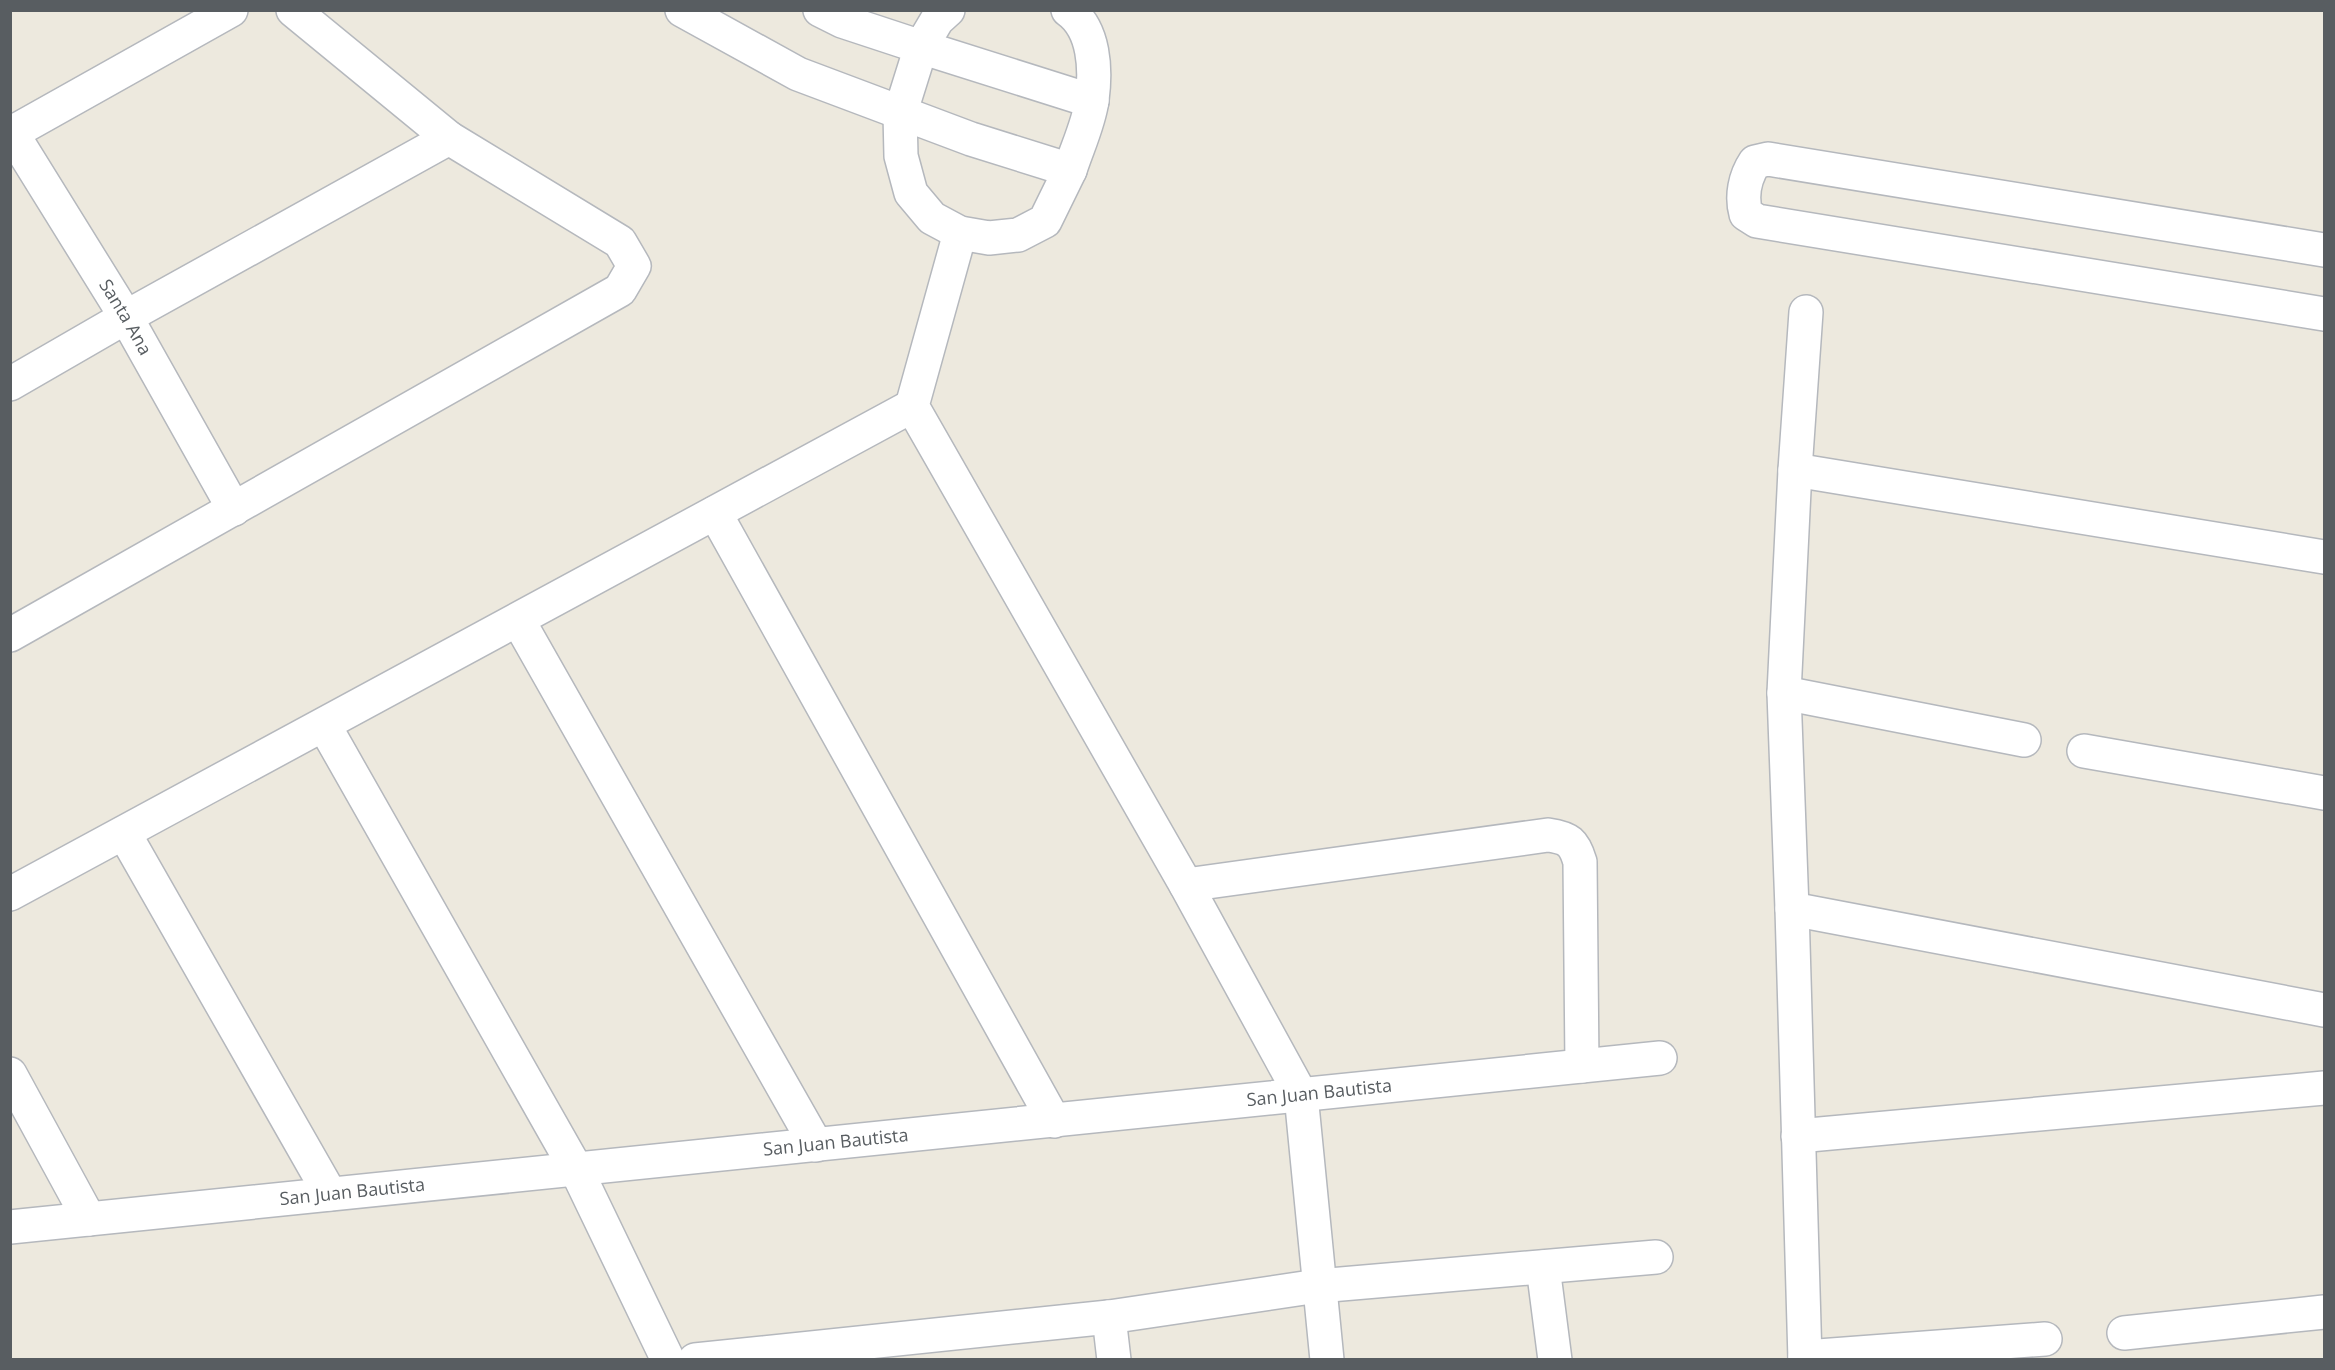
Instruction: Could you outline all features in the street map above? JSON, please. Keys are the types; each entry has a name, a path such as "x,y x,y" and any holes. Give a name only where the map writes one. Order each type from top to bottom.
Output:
{"street":[{"path":"11,133 231,10"},
{"path":"10,635 620,290 634,266 620,242 449,138 293,10"},
{"path":"682,10 798,74 971,140 1070,170"},
{"path":"820,10 842,21 1092,101"},
{"path":"948,10 937,20 921,47 900,114 901,156 911,193 932,218 960,233 989,238 1018,235 1045,221 1070,170 1092,101 1093,58 1086,31 1068,10"},
{"name":"Santa Ana","path":"11,133 126,316 234,509"},
{"path":"10,384 126,316 449,138"},
{"path":"2325,250 1768,159 1755,162 1748,173 1743,202 1746,214 1756,221 2325,314"},
{"path":"960,233 912,406 1186,885 1301,1095 1318,1286 1327,1359"},
{"path":"1806,312 1795,470 1784,693 1805,1358 2045,1339"},
{"path":"10,894 912,406"},
{"path":"1795,470 2325,557"},
{"path":"715,513 1053,1120"},
{"path":"518,620 816,1144"},
{"path":"1784,693 2024,740"},
{"path":"324,725 576,1169 668,1359"},
{"path":"2084,750 2325,793"},
{"path":"124,833 330,1194"},
{"path":"1186,885 1548,835 1564,837 1575,847 1580,862 1582,1066"},
{"path":"1792,909 2325,1010"},
{"name":"San Juan Bautista","path":"10,1227 1660,1059"},
{"path":"10,1074 89,1219"},
{"path":"1798,1136 2325,1088"},
{"path":"695,1359 890,1349 1318,1286 1656,1257"},
{"path":"1543,1267 1555,1359"},
{"path":"2124,1333 2325,1312"},
{"path":"1108,1317 1114,1359"}]}
